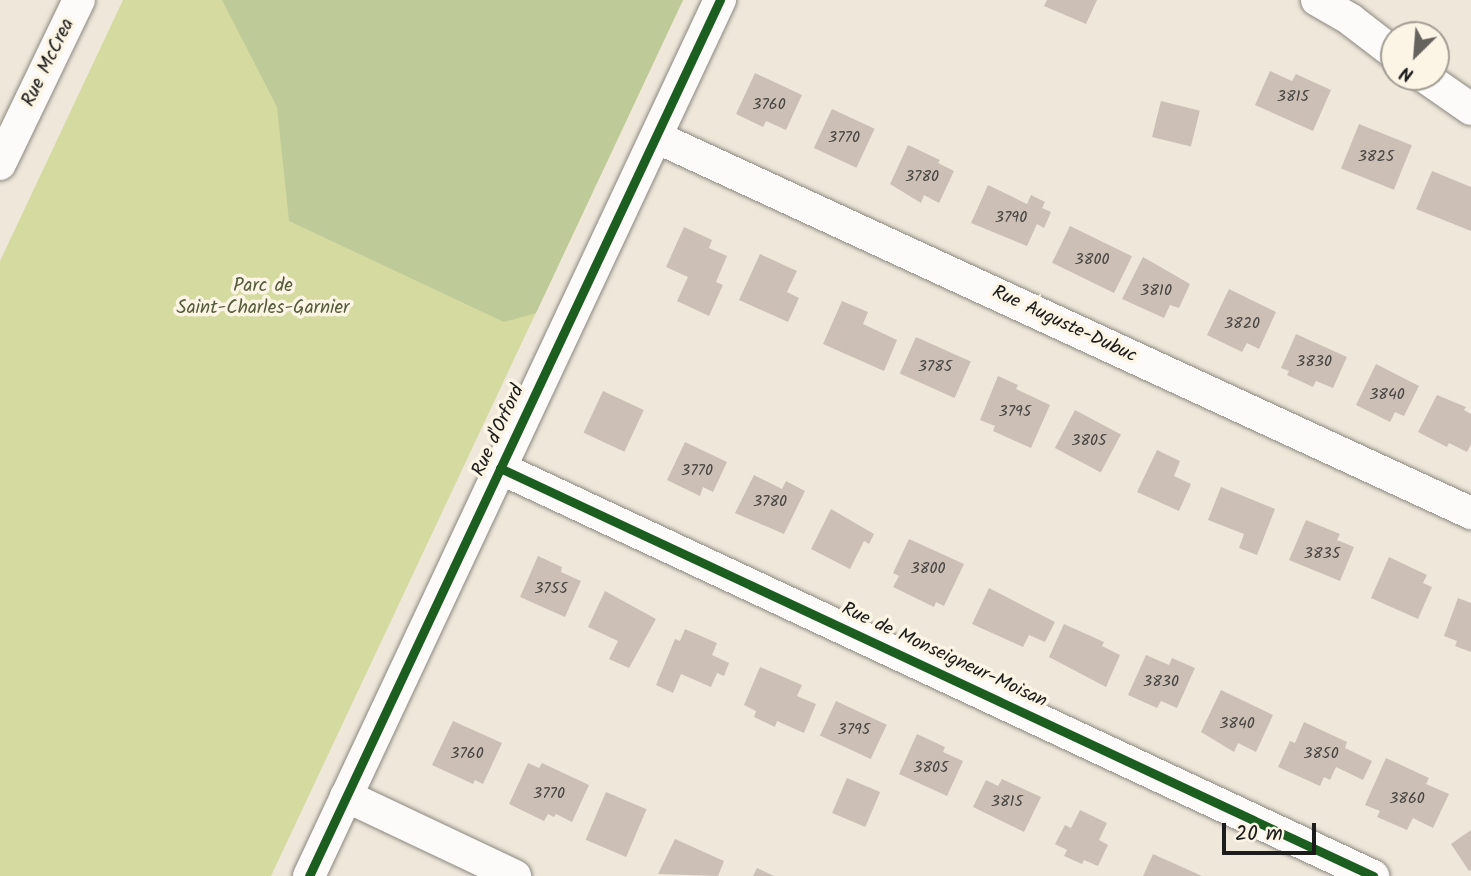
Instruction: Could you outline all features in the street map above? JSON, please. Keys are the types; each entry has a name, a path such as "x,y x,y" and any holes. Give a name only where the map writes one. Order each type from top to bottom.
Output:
{"street":[{"name":"Rue McCrea","path":"0,163 79,0"},
{"name":"Rue d'Orford","path":"309,876 720,0"},
{"path":"1317,0 1351,20 1380,42"},
{"path":"1445,91 1471,109"},
{"name":"Rue Auguste-Dubuc","path":"656,137 1471,513"},
{"name":"Rue de Monseigneur-Moisan","path":"500,468 1373,876"},
{"path":"346,796 515,876"}],"green space":[{"name":"Parc de Saint-Charles-Garnier","path":"123,0 683,0 271,876 0,876 0,261"},
{"path":"222,0 683,0 536,313 504,322 289,221 277,107"}],"building":[{"path":"1047,0 1097,0 1086,24 1044,6"},
{"path":"1270,71 1292,81 1296,74 1331,90 1313,131 1255,105"},
{"path":"755,73 802,95 786,130 766,121 763,127 736,114"},
{"path":"1161,101 1200,111 1191,147 1152,137"},
{"path":"832,109 875,129 856,168 814,148"},
{"path":"1359,124 1412,145 1394,190 1341,169"},
{"path":"908,145 940,160 938,163 954,171 939,203 924,195 921,203 890,184"},
{"path":"1432,171 1471,187 1471,231 1416,209"},
{"path":"988,185 1027,204 1031,195 1045,202 1042,208 1051,212 1044,228 1037,224 1027,246 971,223"},
{"path":"1070,226 1132,256 1114,293 1052,263"},
{"path":"684,227 712,240 709,248 727,256 716,282 723,285 709,316 677,301 688,277 666,267"},
{"path":"760,254 797,271 787,292 799,298 788,322 739,300"},
{"path":"1143,257 1190,284 1179,308 1170,305 1164,318 1122,299"},
{"path":"1229,289 1276,312 1259,349 1247,343 1242,352 1207,335"},
{"path":"842,301 868,312 863,324 897,340 884,371 823,344"},
{"path":"1296,334 1347,357 1333,388 1316,381 1313,387 1287,375 1289,371 1281,368"},
{"path":"916,337 971,361 955,398 900,374"},
{"path":"1376,364 1419,386 1404,416 1395,412 1390,422 1356,405"},
{"path":"998,376 1018,385 1016,389 1050,405 1031,448 993,431 995,426 980,420"},
{"path":"603,391 644,410 624,452 584,433"},
{"path":"1437,395 1466,407 1464,410 1471,414 1471,444 1467,452 1449,443 1447,447 1418,432"},
{"path":"1075,410 1121,434 1101,472 1055,448"},
{"path":"685,442 727,462 713,492 703,487 700,496 667,480"},
{"path":"1157,450 1180,461 1174,476 1191,484 1179,511 1137,492"},
{"path":"754,475 782,489 786,481 805,491 784,534 735,513"},
{"path":"1221,487 1275,509 1257,555 1239,548 1244,534 1208,520"},
{"path":"831,509 874,534 869,544 864,541 850,569 811,549"},
{"path":"1306,520 1340,534 1337,540 1354,547 1340,581 1289,560"},
{"path":"909,539 964,564 944,606 936,602 934,607 893,587 899,576 893,573"},
{"path":"538,556 562,567 561,572 581,581 565,617 520,597"},
{"path":"1389,557 1427,575 1423,583 1432,587 1418,619 1371,598"},
{"path":"989,588 1055,622 1045,642 1029,635 1023,647 972,624"},
{"path":"605,591 656,619 629,668 609,659 618,641 588,627"},
{"path":"1458,598 1471,603 1471,652 1455,646 1457,641 1444,636"},
{"path":"1064,624 1104,642 1102,646 1120,655 1106,687 1049,657"},
{"path":"685,629 717,643 712,655 729,663 724,676 717,673 711,687 681,674 673,693 656,685 675,639 680,641"},
{"path":"1146,655 1169,665 1172,658 1195,668 1177,708 1161,701 1157,708 1128,695"},
{"path":"760,667 802,685 797,696 816,704 804,733 777,721 775,727 754,717 756,711 744,705"},
{"path":"1221,690 1273,715 1256,752 1238,743 1234,752 1201,732"},
{"path":"836,701 887,725 871,759 820,735"},
{"path":"453,721 502,743 483,784 475,780 473,784 432,765"},
{"path":"1304,722 1347,742 1345,748 1372,761 1363,780 1336,767 1330,780 1324,777 1320,786 1278,767 1290,741 1295,743"},
{"path":"917,734 945,747 943,752 963,761 947,796 899,774"},
{"path":"1386,758 1429,778 1426,784 1449,794 1433,828 1413,818 1407,830 1377,817 1380,811 1365,805"},
{"path":"528,763 539,768 542,763 589,785 572,822 556,814 554,817 548,814 544,821 509,804"},
{"path":"847,778 880,792 865,827 832,813"},
{"path":"1002,779 1041,797 1024,832 973,807 986,780 998,786"},
{"path":"606,792 647,809 626,857 586,840"},
{"path":"1080,810 1107,823 1099,840 1108,845 1098,866 1084,860 1082,864 1064,856 1067,850 1055,844 1065,825 1071,828"},
{"path":"1471,830 1471,870 1469,871 1451,844"},
{"path":"675,839 724,861 718,876 658,874"},
{"path":"1153,854 1202,876 1143,876"},
{"path":"757,868 774,876 753,876"}],"cycle path":[{"path":"309,876 720,0"},
{"path":"500,468 1373,876"}]}
